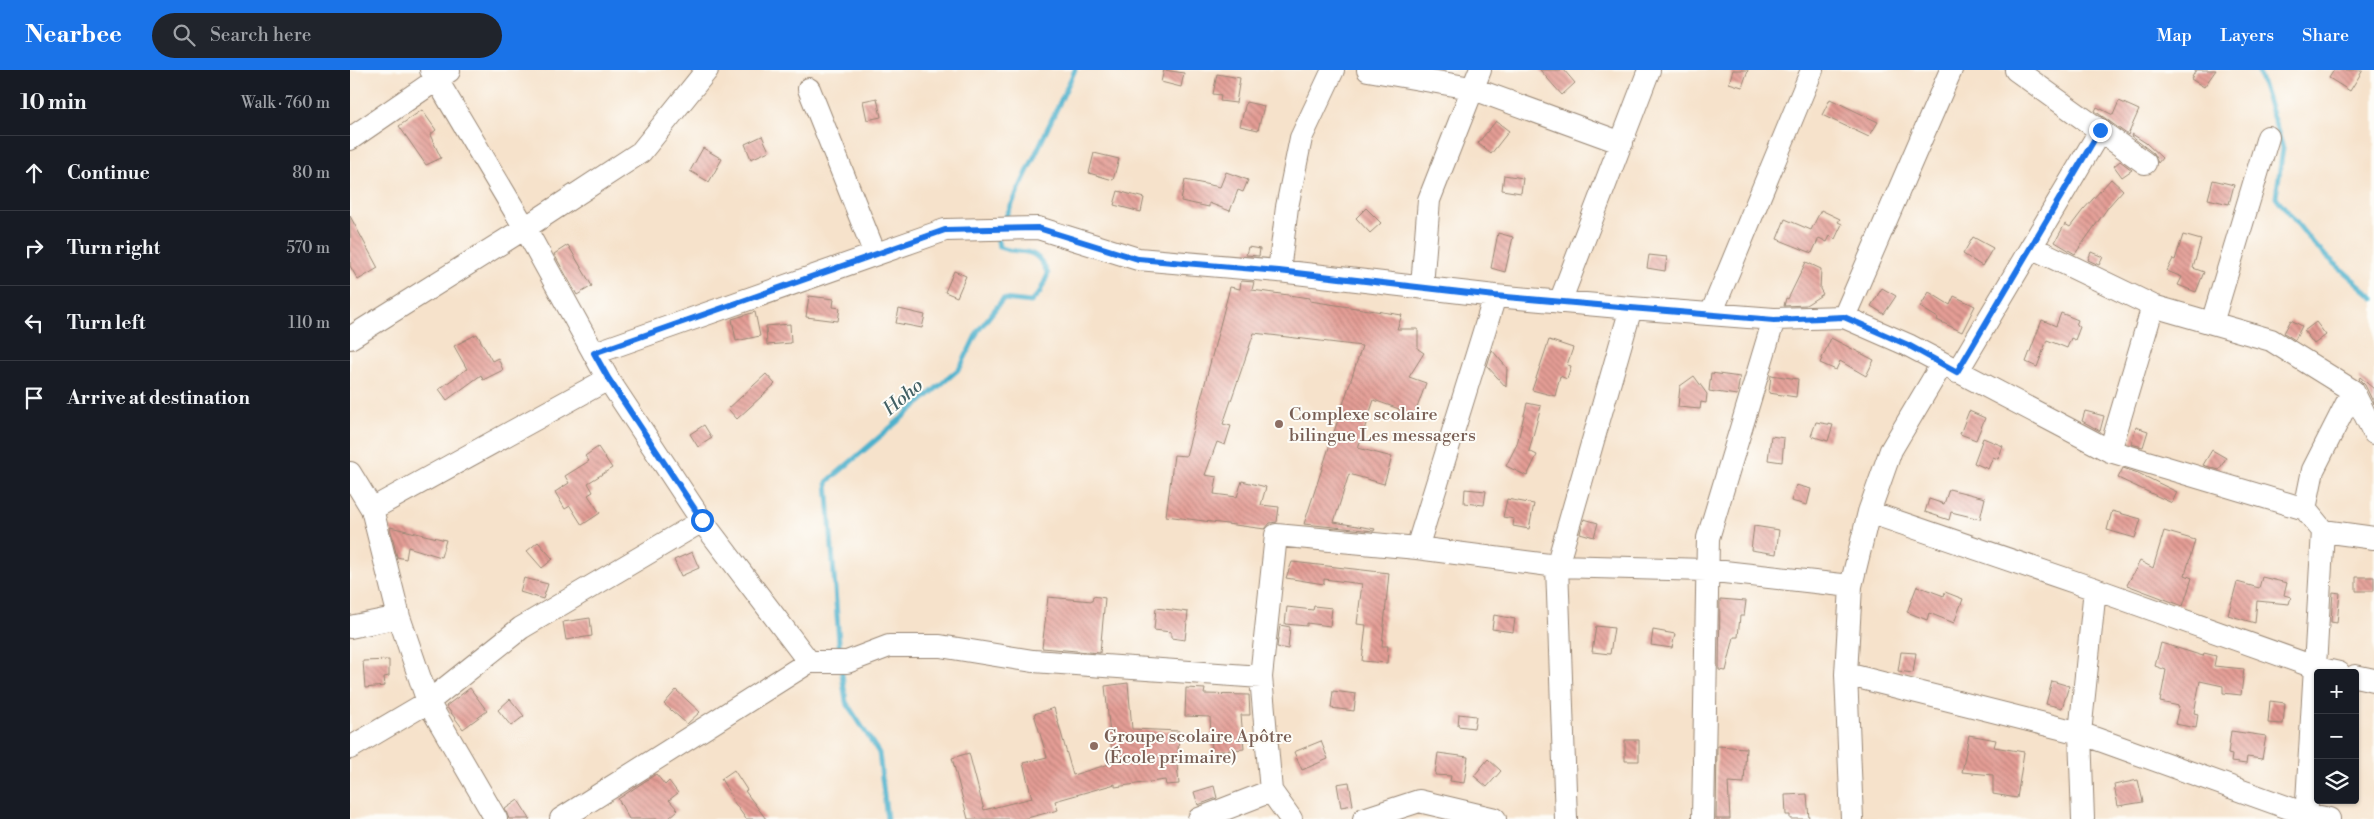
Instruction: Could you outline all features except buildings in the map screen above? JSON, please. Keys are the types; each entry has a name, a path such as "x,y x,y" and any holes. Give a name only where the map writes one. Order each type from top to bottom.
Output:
{"street":[{"path":"350,338 525,228 641,152 707,70"},
{"path":"1279,271 1287,208 1301,138 1333,70"},
{"path":"1368,70 1476,79 1622,143"},
{"path":"1560,302 1649,70"},
{"path":"1711,314 1812,70"},
{"path":"1844,317 1951,70"},
{"path":"2016,70 2145,163"},
{"path":"350,139 440,73 608,378 702,520 809,662"},
{"path":"1422,286 1430,200 1476,79"},
{"path":"809,89 875,254"},
{"path":"1852,819 1846,674 1851,586 1869,512 1891,450 1950,368 2030,248 2100,130"},
{"path":"2212,323 2268,137"},
{"path":"594,353 945,230 1038,228 1138,259 1279,271 1422,286 1495,296 1774,320 1844,317 1908,345 2110,451 2305,509 2323,532 2317,668 2306,816"},
{"path":"2030,248 2153,306 2271,340 2354,391 2374,432"},
{"path":"1417,548 1495,296"},
{"path":"2110,451 2153,306"},
{"path":"1566,819 1557,566 1631,308"},
{"path":"1703,819 1708,538 1774,320"},
{"path":"372,509 608,378"},
{"path":"2305,509 2313,470 2354,391"},
{"path":"350,473 372,509 399,616 428,702 496,819"},
{"path":"1869,512 2321,669"},
{"path":"350,748 428,702 521,628 702,520"},
{"path":"2323,532 2374,538"},
{"path":"1291,819 1271,791 1261,677 1276,535 1417,548 1557,566 1706,570 1851,586"},
{"path":"2083,819 2080,733 2095,589"},
{"path":"350,627 399,616"},
{"path":"561,819 809,662 841,662 889,646 940,646 1034,661 1261,677"},
{"path":"1846,674 2080,733 2306,816 2329,819"},
{"path":"2359,677 2374,680"},
{"path":"1199,819 1271,791"},
{"path":"1364,819 1419,801 1494,819"}],"waterway":[{"name":"Hoho","path":"1003,223 1075,70"},
{"path":"2258,70 2283,148 2276,197 2315,246 2374,298"},
{"name":"Hoho","path":"840,656 827,482 960,368 978,331 1003,299 1031,302 1040,292 1048,274 1043,264 1038,258 1028,252 999,247 997,235"},
{"name":"Hoho","path":"841,667 846,702 879,753 887,819"}],"place":[{"name":"Complexe scolaire bilingue Les messagers","path":"1279,424"},
{"name":"Groupe scolaire Apôtre (École primaire)","path":"1094,746"}],"route":[{"path":"702,520 608,378 594,353 945,230 1038,228 1138,259 1279,271 1422,286 1495,296 1774,320 1844,317 1908,345 1957,372 2100,130"}]}
